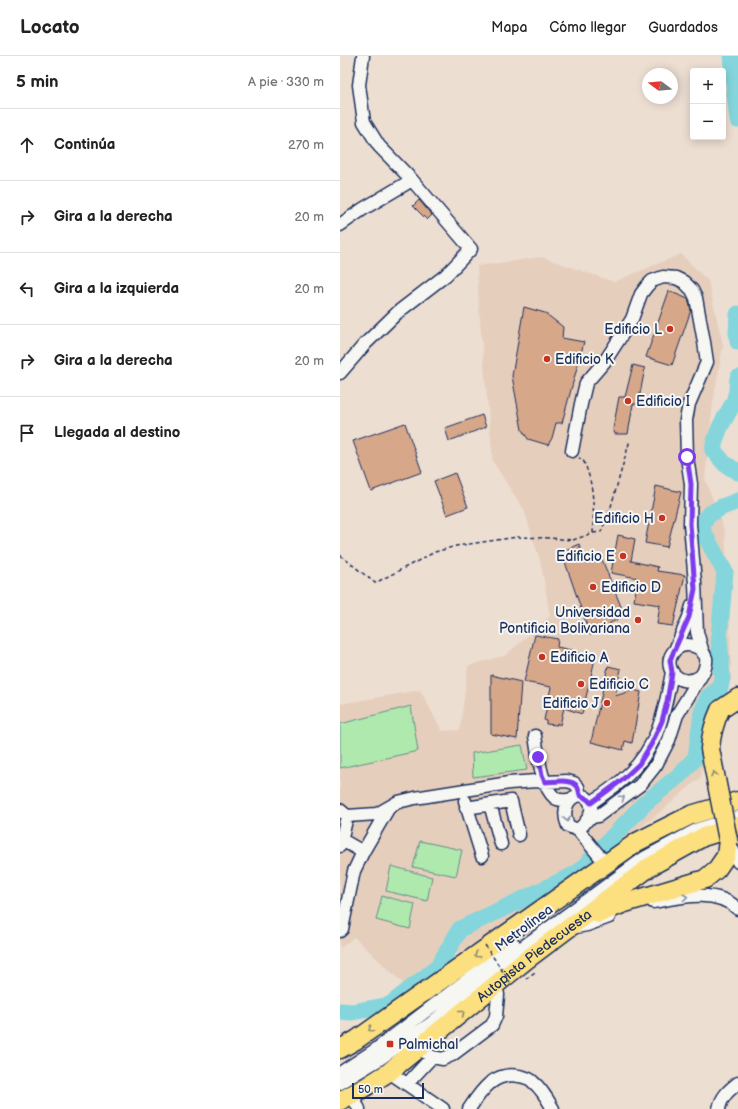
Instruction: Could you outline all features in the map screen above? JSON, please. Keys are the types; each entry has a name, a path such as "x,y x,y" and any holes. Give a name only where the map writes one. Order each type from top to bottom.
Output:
{"highway":[{"path":"567,929 622,904 705,879 717,869 726,856 733,833 710,749 711,737 714,723 720,710 738,698"},
{"path":"340,1049 356,1040 602,860 691,815 714,799 729,791 738,789"},
{"path":"691,815 738,801"},
{"name":"Autopista Piedecuesta","path":"348,1097 425,1052 567,929 651,866 703,837 733,833"}],"street":[{"path":"340,373 365,344 398,312 446,275 472,249 412,180 379,146 364,122 359,85 363,56"},
{"path":"340,226 412,180"},
{"path":"572,448 580,404 586,383 605,361 632,319 641,294 652,281 662,277 676,278 684,282 692,290 696,298 706,362 689,404 686,420 687,457 692,493 690,524 695,589 696,632 706,658 706,665 704,671 677,715 669,740 656,765 640,785 598,816 589,818"},
{"path":"591,803 622,780 639,764 657,734 667,702 672,672 670,660 689,617 695,589"},
{"path":"675,650 685,645 690,645 695,646 703,653"},
{"path":"672,672 676,677 689,681 695,680 701,676"},
{"path":"720,710 728,697 738,690"},
{"path":"535,736 542,775 554,798 559,800 575,798 587,799 591,803 592,811 589,818 578,830"},
{"path":"363,852 341,843 344,813 377,814 398,802 415,798 509,783 567,781 574,783 578,787 575,798 566,808 566,822 568,826 578,830 602,860"},
{"path":"464,790 466,808 482,856"},
{"path":"466,808 511,801 519,835"},
{"path":"490,804 501,844"},
{"path":"340,931 342,929 354,871 388,808"},
{"name":"Metrolínea","path":"340,1073 375,1050 477,971 641,852 696,823 738,810"},
{"name":"Metrolínea","path":"348,1097 378,1060 430,1024 520,949 644,858 698,829 738,817"},
{"path":"733,833 738,862"},
{"path":"567,929 587,925 648,903 686,897 703,896 719,898 732,904 738,909"},
{"path":"407,1084 425,1052 443,1059 452,1055 492,1025 496,1016 498,995 503,983"},
{"path":"389,1072 443,1109"},
{"path":"469,1109 487,1085 496,1078 508,1075 526,1078 533,1081 553,1109"},
{"path":"719,1109 727,1091 738,1083"}],"path":[{"path":"340,555 375,583 435,552 456,546 517,538 573,540 593,532 601,532 610,510 630,440"},
{"path":"572,448 577,458 583,460 587,468 594,508 593,532"},
{"path":"485,945 503,983"}],"shaded area":[{"name":"Universidad Pontificia Bolivariana","path":"681,254 708,281 723,345 713,403 705,479 725,532 730,624 731,680 714,705 703,750 701,777 653,818 504,925 405,985 354,937 340,948 340,704 420,690 442,731 460,730 468,666 506,655 550,616 541,564 524,510 493,462 479,311 477,266 542,257 614,282"}],"green space":[{"path":"411,706 418,751 340,768 340,724"},
{"path":"522,745 527,770 473,777 472,753"},
{"path":"420,841 462,850 456,876 413,867"},
{"path":"391,866 432,877 427,901 386,891"},
{"path":"382,896 415,904 410,929 376,920"}],"building":[{"path":"419,200 432,215 427,220 413,206"},
{"name":"Edificio L","path":"669,291 688,299 691,310 672,365 646,357"},
{"name":"Edificio K","path":"524,307 545,313 563,327 562,338 584,342 562,423 556,423 552,438 548,445 528,439 522,430 512,376"},
{"name":"Edificio I","path":"633,365 645,368 638,404 633,404 628,434 615,434 613,429 619,397 625,397"},
{"path":"482,415 486,427 449,441 445,428"},
{"path":"405,423 422,472 371,491 353,441"},
{"path":"455,473 468,507 447,515 434,481"},
{"name":"Edificio H","path":"656,486 681,492 667,547 645,543"},
{"path":"618,535 635,539 631,561 658,567 657,571 685,575 673,626 657,624 660,605 634,601 638,578 611,573"},
{"name":"Edificio D","path":"579,544 586,564 601,557 622,609 617,620 610,623 606,631 590,635 563,556 565,550"},
{"path":"535,635 558,639 557,647 576,651 595,659 582,714 564,708 560,725 557,723 557,725 546,724 546,721 544,720 551,687 524,682"},
{"name":"Edificio J","path":"608,666 621,669 615,696 634,690 641,692 632,743 625,741 623,750 591,742"},
{"path":"491,675 521,682 517,739 491,734"}],"waterway":[{"path":"731,56 738,120"},
{"path":"738,314 738,342"},
{"path":"738,378 734,402 720,427 713,450 725,464 738,472"},
{"path":"340,1011 352,1012 390,1005 438,967 460,929 578,873 644,804 682,773 696,757 702,712 709,696 720,688 722,678 719,637 725,572 701,528 708,515 722,507 738,501"}],"place":[{"name":"Edificio L","path":"670,329"},
{"name":"Edificio K","path":"547,359"},
{"name":"Edificio I","path":"628,401"},
{"name":"Edificio H","path":"662,518"},
{"name":"Edificio E","path":"623,556"},
{"name":"Edificio D","path":"593,587"},
{"name":"Universidad Pontificia Bolivariana","path":"638,620"},
{"name":"Edificio A","path":"542,657"},
{"name":"Edificio C","path":"581,684"},
{"name":"Edificio J","path":"607,703"},
{"name":"Palmichal","path":"390,1044"}],"route":[{"path":"538,757 545,782 567,781 574,783 578,787 580,795 591,803 610,790 639,764 657,734 667,702 672,672 670,660 689,617 695,589 690,524 692,493 687,457"}]}
